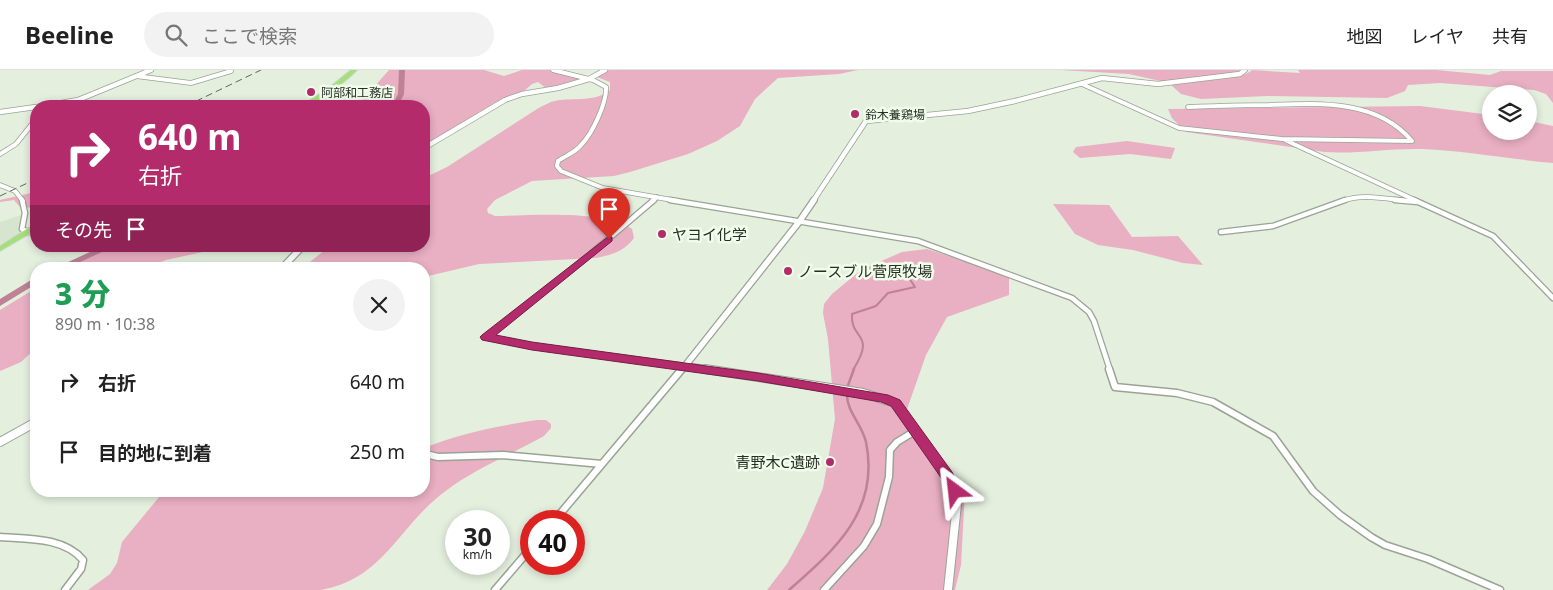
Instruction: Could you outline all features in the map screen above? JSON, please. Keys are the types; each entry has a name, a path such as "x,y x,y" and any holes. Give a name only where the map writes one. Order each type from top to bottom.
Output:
{"highway":[{"path":"313,100 354,70"},
{"path":"0,249 28,232"}],"street":[{"path":"76,100 151,70"},
{"path":"136,76 191,83 231,71 229,70"},
{"path":"553,70 589,79 606,86 606,99 583,143 561,157 557,164 558,169 599,187 881,236 918,240 1072,298 1089,312 1094,321 1115,387 1178,393 1213,402 1273,436 1313,491 1340,515 1370,537 1385,545 1428,559 1500,590"},
{"path":"430,145 513,97 558,88 589,79 605,70"},
{"path":"563,510 685,366 799,222 866,121 968,111 1108,78 1158,84 1240,74 1245,70"},
{"path":"1082,84 1175,127 1282,139 1412,141 1407,134 1380,117 1363,110 1327,103 1188,107"},
{"path":"0,112 30,108"},
{"path":"0,154 16,144 30,126"},
{"path":"1282,139 1493,236 1553,298"},
{"path":"0,186 14,190 23,198 25,213 22,229 28,232"},
{"path":"656,197 581,262 486,337 532,346 685,366 884,398 895,403 947,476 955,491 957,504 948,590"},
{"path":"1220,232 1273,226 1350,198 1369,197 1421,203"},
{"path":"288,262 297,252"},
{"path":"0,442 30,425"},
{"path":"824,590 864,546 876,524 889,477 890,450 902,439 915,432"},
{"path":"430,455 438,457 503,456 602,464"},
{"path":"0,537 69,547 79,553 83,560 81,569 65,590"},
{"path":"495,590 520,561"}],"shaded area":[{"path":"389,70 484,70 504,76 522,70 553,70 580,79 546,88 538,82 532,84 523,92 494,103 430,143 430,100 362,100"},
{"path":"609,70 858,70 839,74 778,78 755,99 740,126 717,141 688,154 614,176 532,181 495,200 487,209 488,213 495,216 585,216 619,223 632,229 634,238 630,243 612,254 595,258 479,264 430,276 430,262 310,262 322,252 430,252 430,175 447,167 551,102 596,97 610,90 610,82 597,77"},
{"path":"1061,70 1244,70 1204,78 1165,82 1129,74"},
{"path":"1252,70 1300,73 1298,70 1436,70 1490,75 1501,71 1553,71 1553,103 1546,94 1537,91 1537,85 1482,86 1440,83 1408,85 1405,91 1387,98 1267,96 1201,99 1181,94 1170,84 1227,78"},
{"path":"1420,106 1482,114 1482,140 1537,140 1537,123 1553,126 1553,163 1455,151 1422,149 1325,152 1186,132 1172,118 1168,109"},
{"path":"1127,141 1175,148 1171,159 1130,154 1080,158 1073,152 1076,147"},
{"path":"30,193 30,208 20,207 14,200 0,202 0,200"},
{"path":"1053,204 1109,205 1132,237 1178,236 1203,265 1183,263 1133,250 1098,245 1075,234"},
{"path":"21,215 19,234 0,244 0,222"},
{"path":"927,249 1009,276 1009,295 947,317 926,355 906,412 965,490 961,565 955,590 767,590 787,564 805,531 823,488 835,419 828,339 823,313 824,304 832,294 861,270 902,252"},
{"path":"94,252 203,252 160,262 78,262"},
{"path":"30,292 30,354 21,362 0,371 0,310"},
{"path":"546,420 551,424 551,428 544,436 482,468 447,490 430,504 377,562 343,584 321,590 88,590 110,574 117,563 122,542 159,497 430,497 430,446 452,438 508,425"}],"waterway":[{"path":"399,100 401,94 402,70"},
{"path":"73,262 97,252"},
{"path":"853,370 860,358 863,343 852,323 852,314 876,306 888,293 915,287 907,275"},
{"path":"0,303 30,284"},
{"path":"847,388 854,369"},
{"path":"789,590 838,543 860,508 866,488 869,466 866,442 849,406 847,393"}],"railway":[{"path":"198,100 261,70"},
{"path":"0,196 30,182"}],"place":[{"name":"阿部和工務店","path":"311,92"},
{"name":"鈴木養鶏場","path":"855,114"},
{"name":"ヤヨイ化学","path":"662,234"},
{"name":"ノースブル菅原牧場","path":"788,271"},
{"name":"青野木C遺跡","path":"830,462"}],"route":[{"path":"609,239 486,337 532,346 685,366 863,393 884,398 895,403 952,483 955,491"}]}
